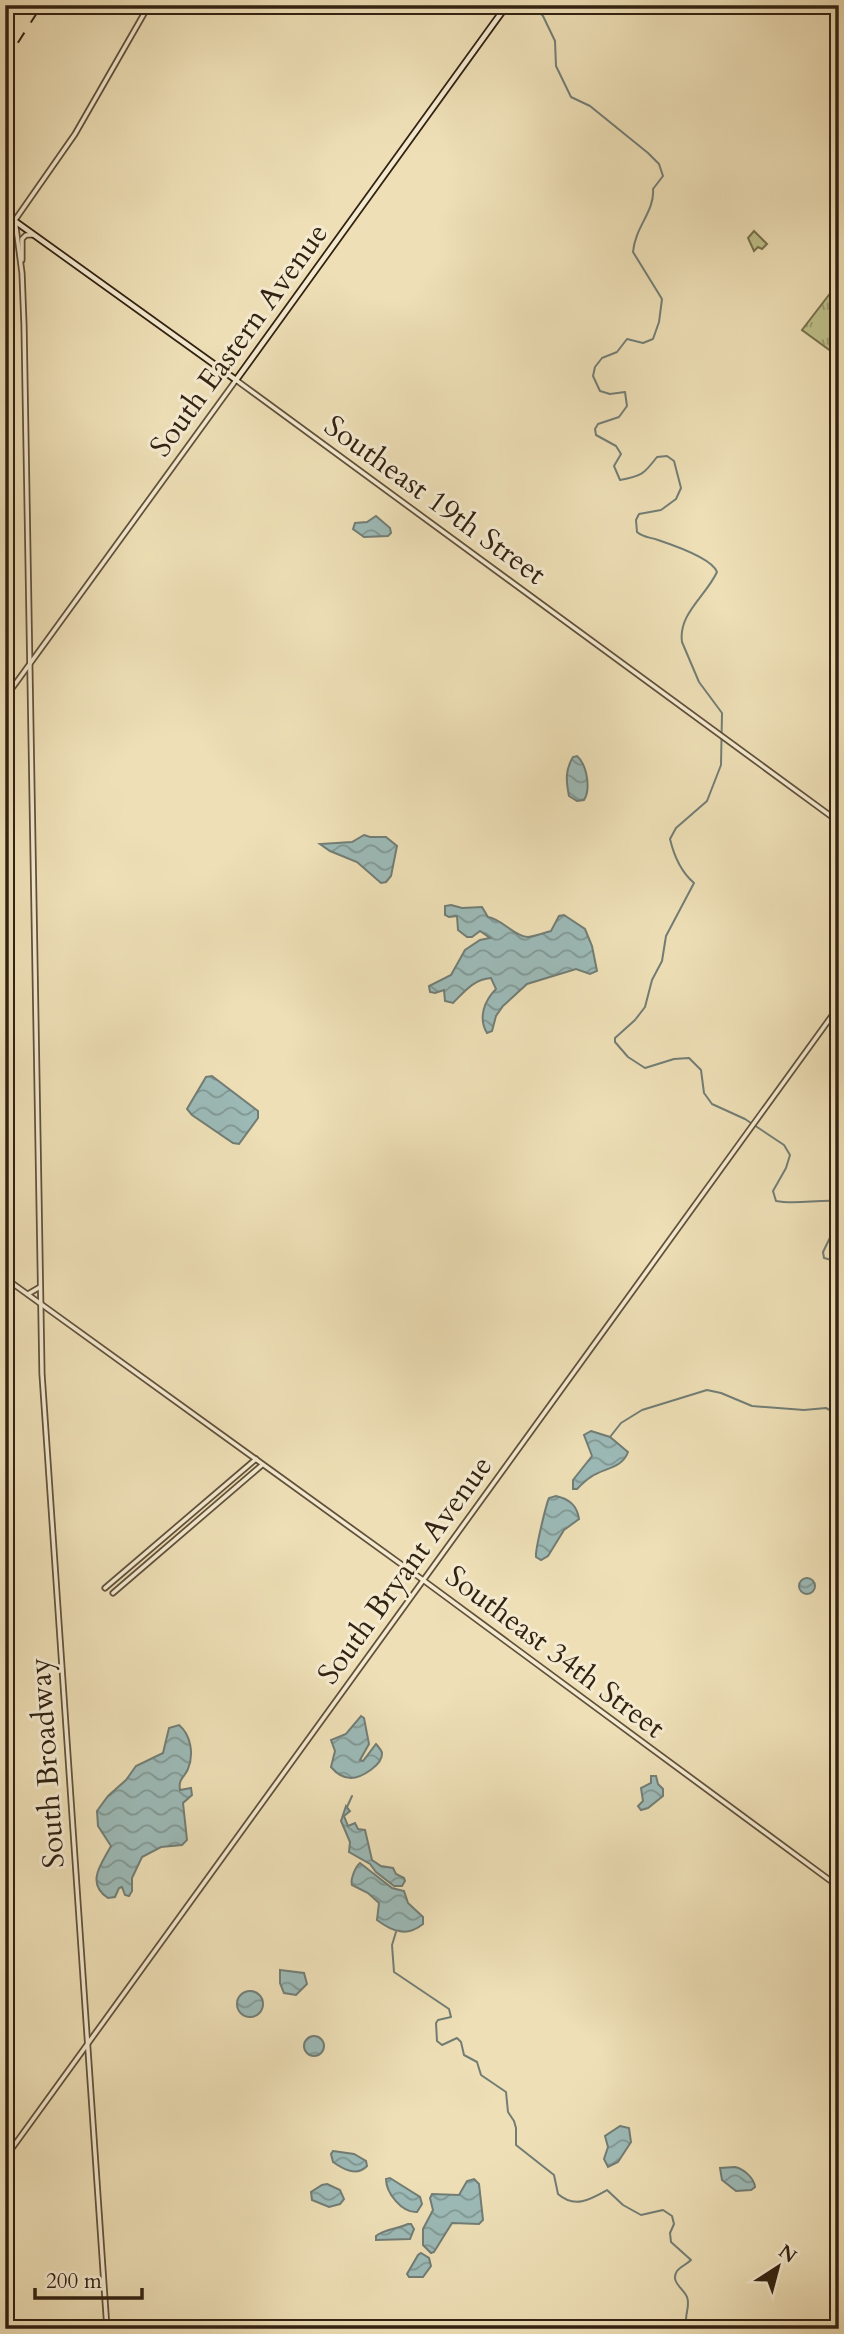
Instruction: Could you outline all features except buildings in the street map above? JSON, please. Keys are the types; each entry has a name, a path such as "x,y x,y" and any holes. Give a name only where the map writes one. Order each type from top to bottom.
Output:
{"main road":[{"name":"South Eastern Avenue","path":"236,380 507,5"},
{"name":"Southeast 19th Street","path":"5,214 236,380"}],"street":[{"path":"15,220 75,134 149,5"},
{"name":"South Broadway","path":"15,220 22,273 40,1303 45,1430 107,2329"},
{"path":"22,273 21,242 26,235 37,235"},
{"name":"South Eastern Avenue","path":"5,698 236,380"},
{"name":"Southeast 19th Street","path":"236,380 839,822"},
{"name":"South Bryant Avenue","path":"5,2158 839,1006"},
{"name":"Southeast 34th Street","path":"5,1278 423,1580 839,1888"},
{"path":"28,1294 40,1287"},
{"path":"105,1588 256,1460"},
{"path":"113,1593 262,1465"}],"green space":[{"path":"754,231 767,244 754,251 748,238"},
{"path":"835,287 839,289 839,357 802,330"}],"water":[{"path":"376,516 390,528 391,533 388,536 364,537 353,529 355,523 367,522"},
{"path":"577,756 583,765 587,784 584,800 577,801 569,796 567,771 573,757"},
{"path":"364,835 386,837 397,846 391,876 386,882 381,883 357,862 320,844 352,842"},
{"path":"445,906 462,908 482,907 488,917 528,937 551,931 559,916 564,915 585,929 597,971 590,974 576,969 527,984 503,1006 496,1016 492,1031 487,1033 483,1021 484,1010 496,989 491,978 474,983 453,1003 445,1001 444,990 430,992 429,986 451,975 465,950 480,940 490,938 480,931 467,937 458,930 457,916 445,915"},
{"path":"212,1076 258,1111 258,1118 239,1144 233,1143 187,1109 206,1077"},
{"path":"591,1431 610,1437 628,1452 617,1465 596,1474 577,1489 573,1489 573,1480 592,1456 584,1435"},
{"path":"556,1496 572,1503 579,1519 564,1530 548,1556 541,1560 536,1557 541,1528 549,1498"},
{"path":"807,1578 813,1580 813,1592 807,1594 801,1592 799,1586 801,1580"},
{"path":"361,1716 364,1718 369,1744 360,1760 363,1761 376,1744 382,1752 381,1758 365,1773 351,1778 345,1777 331,1767 335,1751 331,1740 346,1734"},
{"path":"179,1725 189,1739 191,1751 190,1763 180,1786 180,1790 191,1788 192,1795 183,1803 187,1840 182,1845 161,1847 142,1857 132,1878 132,1891 129,1896 125,1895 122,1887 115,1897 108,1898 97,1886 96,1879 111,1846 98,1826 97,1811 136,1766 163,1753 169,1728"},
{"path":"651,1776 656,1776 663,1789 663,1796 641,1810 638,1806 643,1801 641,1788 651,1783"},
{"path":"346,1806 350,1811 344,1816 348,1826 355,1823 358,1829 365,1830 372,1860 381,1866 393,1868 396,1874 404,1878 402,1886 394,1886 370,1864 349,1852 350,1842 341,1821"},
{"path":"360,1863 392,1888 404,1891 408,1903 423,1917 423,1924 406,1932 389,1928 377,1920 379,1903 368,1893 352,1885 354,1873"},
{"path":"280,1970 304,1973 307,1984 296,1995 284,1993 280,1983"},
{"path":"250,1991 259,1995 263,2004 259,2013 250,2017 241,2013 237,2004 241,1995"},
{"path":"314,2036 321,2039 324,2046 321,2053 314,2056 307,2053 304,2046 307,2039"},
{"path":"620,2126 629,2128 631,2142 618,2162 608,2167 604,2159 608,2147 605,2136"},
{"path":"333,2151 354,2154 366,2161 367,2166 359,2171 346,2169 333,2162"},
{"path":"735,2167 748,2174 755,2187 751,2190 736,2191 722,2180 720,2168"},
{"path":"390,2178 420,2197 422,2204 417,2212 406,2209 396,2201 387,2184 386,2179"},
{"path":"474,2179 479,2184 483,2220 479,2224 452,2223 431,2253 423,2245 423,2229 433,2210 430,2198 432,2194 459,2195 467,2181"},
{"path":"327,2184 340,2190 344,2199 340,2204 329,2207 312,2200 311,2192"},
{"path":"408,2224 414,2229 410,2239 376,2240 376,2236 387,2230"},
{"path":"421,2253 429,2258 431,2266 423,2277 409,2277 407,2274"}],"waterway":[{"path":"533,5 543,16 555,41 556,66 571,97 590,106 648,153 659,164 663,176 653,189 651,205 637,235 633,252 662,299 659,322 653,339 643,343 627,339 617,352 602,358 595,367 593,376 600,391 610,394 625,392 627,406 619,417 598,424 596,435 616,446 621,454 614,466 620,480 642,473 657,457 667,456 674,461 681,488 676,499 661,510 639,514 636,520 637,532 700,557 717,572 688,614 682,642 699,682 722,713 721,765 707,801 676,828 670,839 678,863 694,883 666,936 662,961 652,980 645,1007 615,1038 615,1042 628,1057 645,1068 674,1059 689,1058 701,1070 704,1093 712,1104 745,1119 784,1145 790,1155 773,1191 776,1201 839,1201"},
{"path":"839,1219 823,1252 824,1258 839,1262"},
{"path":"610,1437 621,1423 642,1410 707,1390 752,1406 804,1410 826,1408 839,1415"},
{"path":"347,1807 352,1796"},
{"path":"396,1932 392,1945 394,1972 449,2009 451,2017 436,2023 437,2041 442,2045 457,2038 461,2042 464,2055 477,2062 481,2075 506,2092 508,2112 516,2128 516,2145 554,2175 558,2194 564,2199 583,2201 607,2190 623,2205 641,2215 663,2210 672,2216 674,2224 670,2233 671,2242 691,2260 675,2275 676,2282 688,2300 686,2320 702,2320 715,2329"}],"railway":[{"path":"5,63 42,5"}]}
